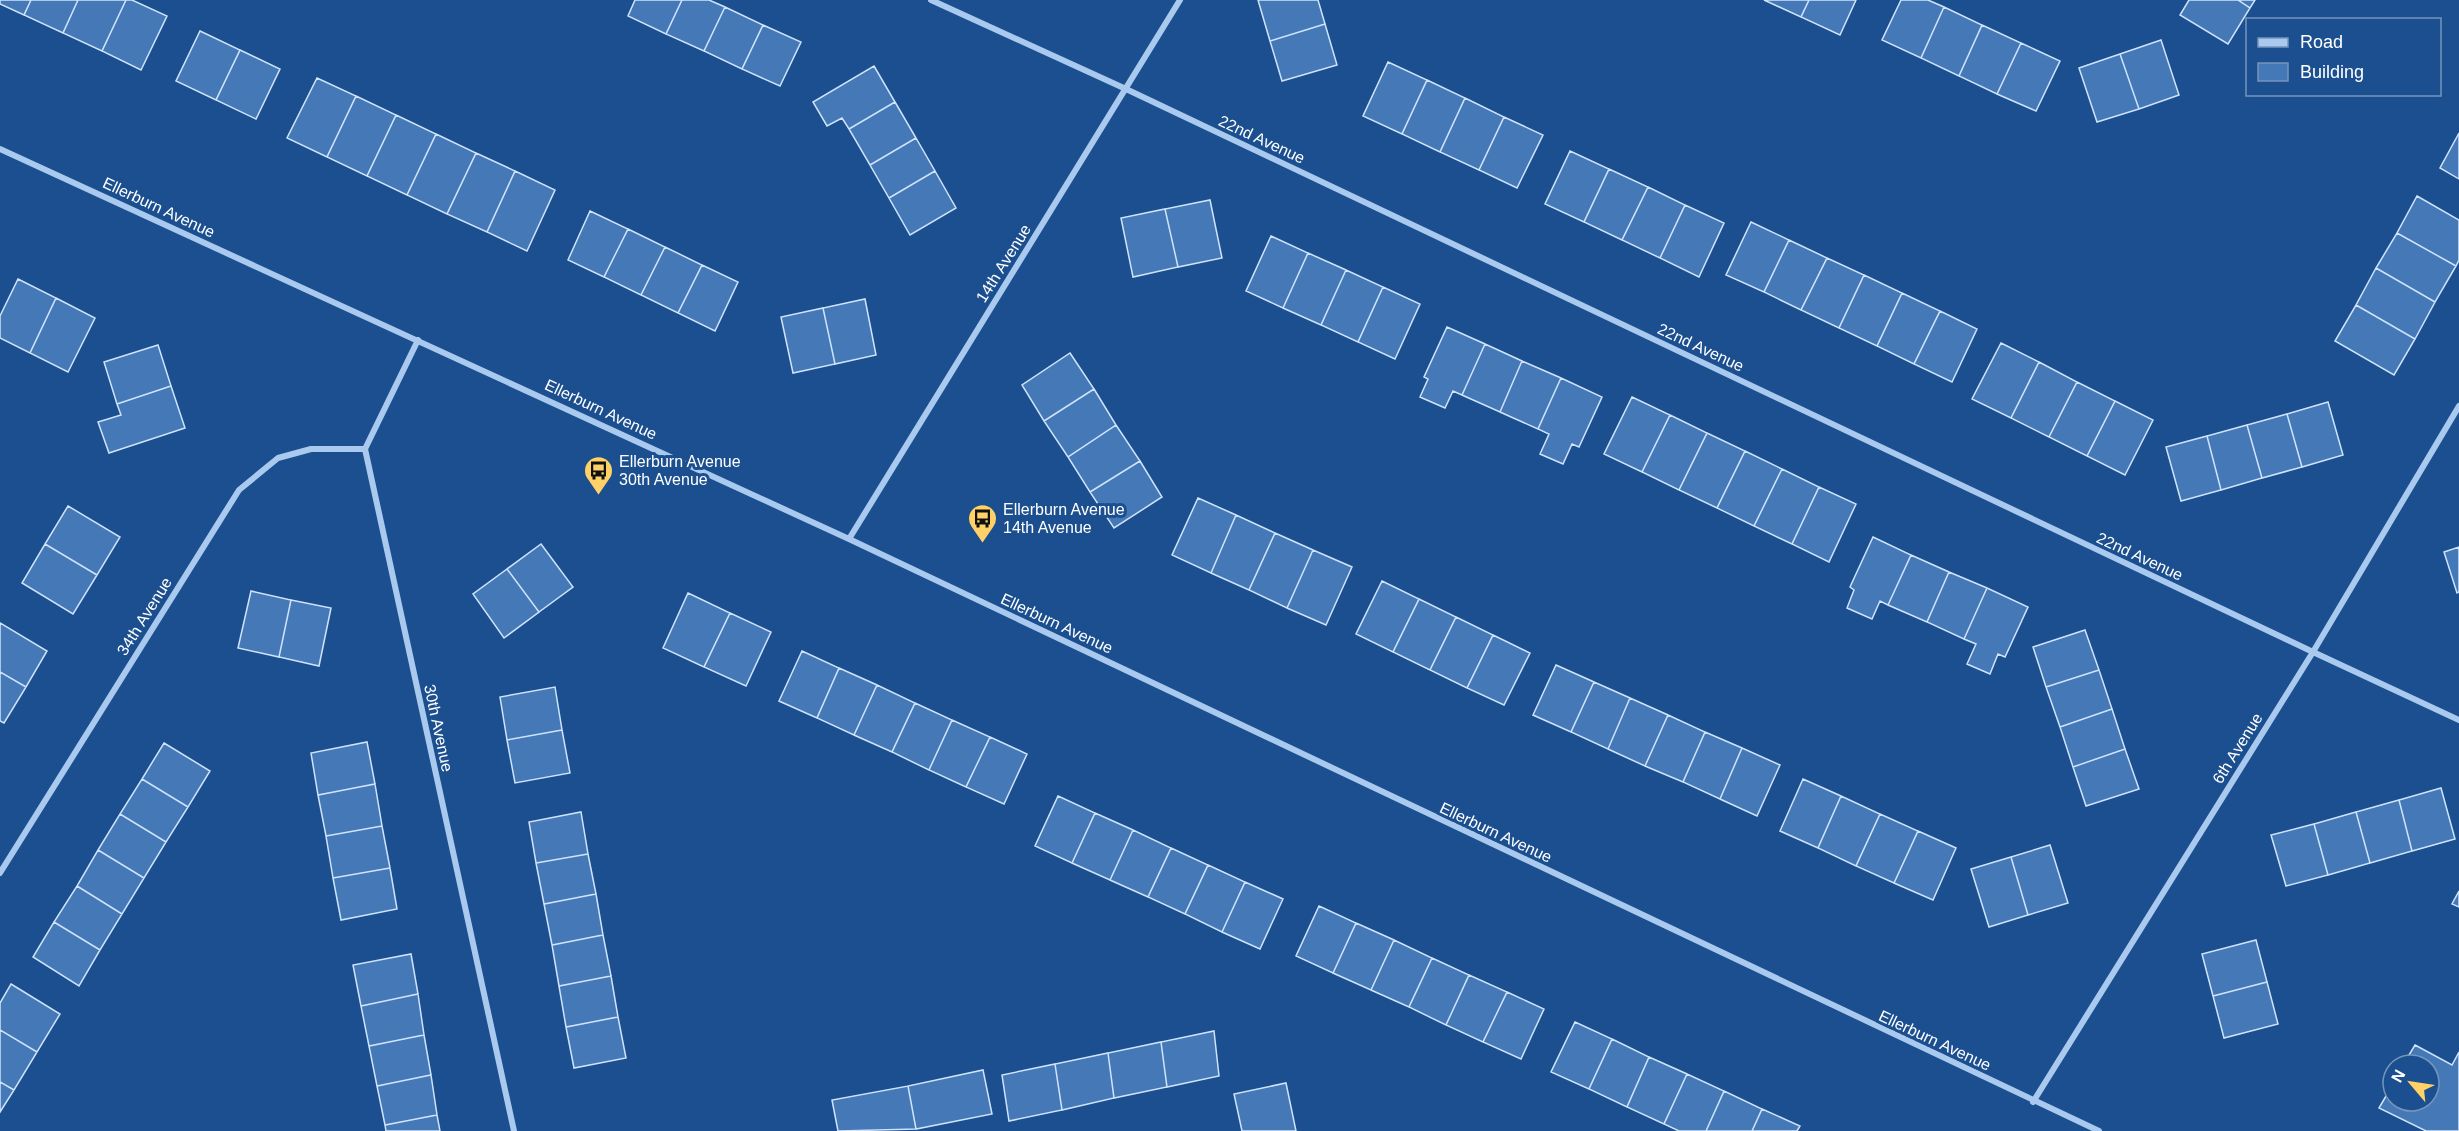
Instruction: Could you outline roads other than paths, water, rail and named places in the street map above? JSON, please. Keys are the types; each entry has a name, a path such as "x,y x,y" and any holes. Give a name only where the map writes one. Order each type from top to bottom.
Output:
{"street":[{"name":"22nd Avenue","path":"931,0 1126,89 2459,720"},
{"name":"14th Avenue","path":"849,539 1180,0"},
{"name":"Ellerburn Avenue","path":"0,149 418,339 849,539 2033,1102 2099,1131"},
{"path":"365,449 418,339"},
{"name":"6th Avenue","path":"2033,1102 2313,652 2459,406"},
{"name":"34th Avenue","path":"0,873 239,490 278,458 311,449 365,449"},
{"name":"30th Avenue","path":"365,449 514,1131"}],"place":[{"name":"Ellerburn Avenue 30th Avenue","path":"598,496"},
{"name":"Ellerburn Avenue 14th Avenue","path":"982,544"}]}
